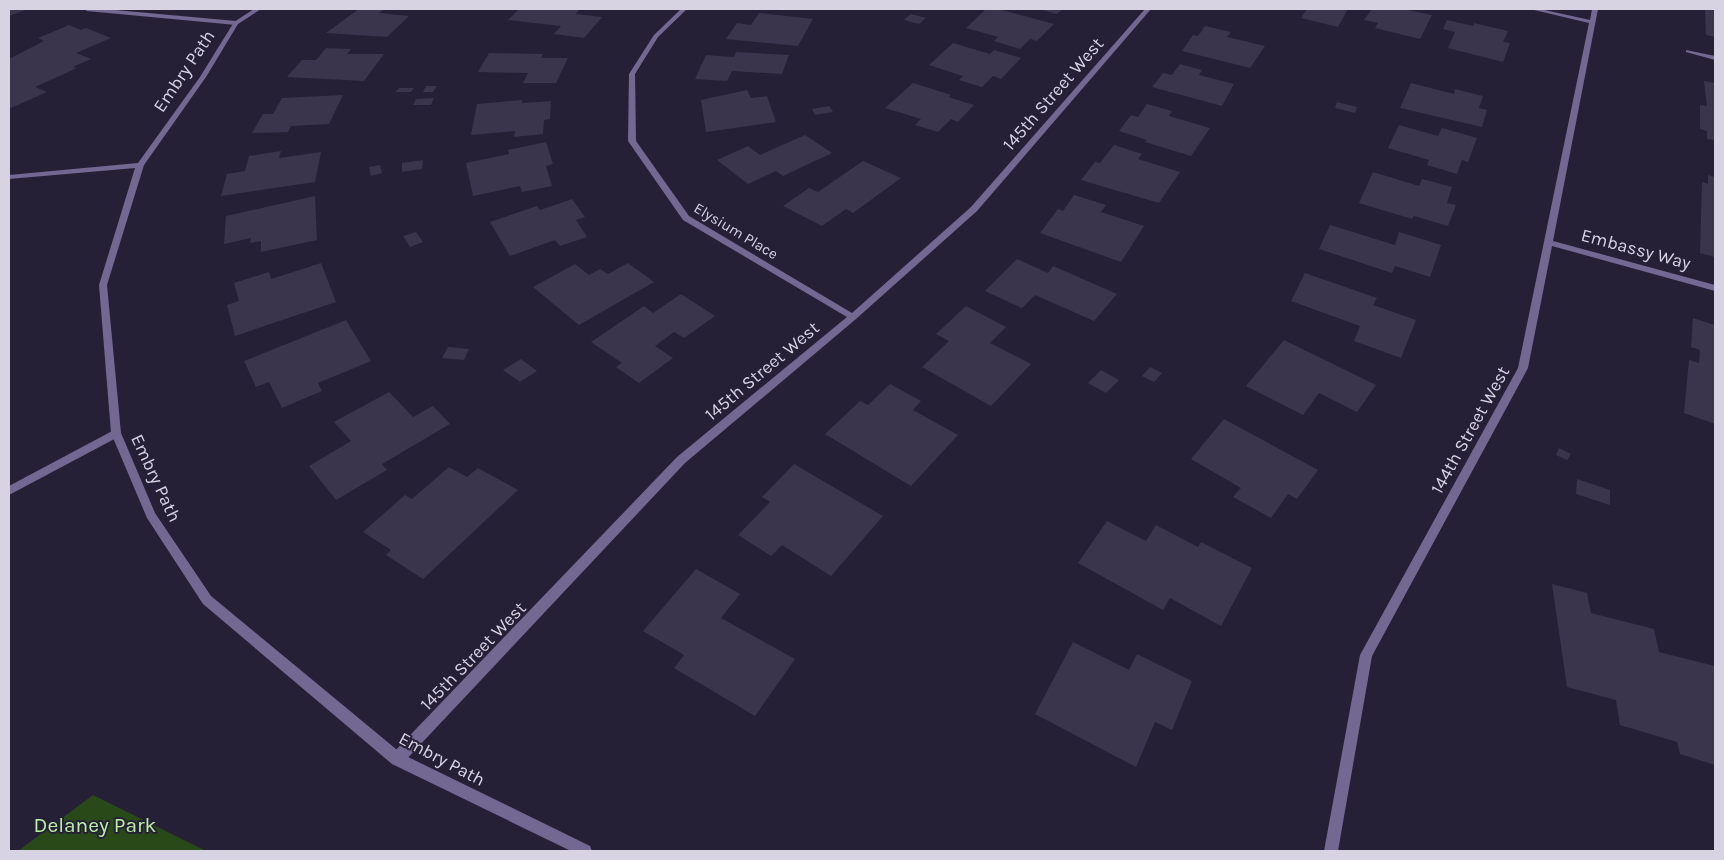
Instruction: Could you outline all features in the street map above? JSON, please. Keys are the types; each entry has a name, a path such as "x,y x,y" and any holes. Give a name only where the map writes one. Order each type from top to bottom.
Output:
{"street":[{"path":"87,9 236,23"},
{"name":"Embry Path","path":"258,9 236,23 202,76 140,165 102,285 116,433 151,515 207,600 397,759 585,851"},
{"name":"Elysium Place","path":"684,9 656,36 632,74 632,142 686,218 853,317"},
{"name":"145th Street West","path":"397,759 681,460 853,317 974,209 1148,9"},
{"path":"1533,9 1592,22"},
{"name":"144th Street West","path":"1331,851 1366,655 1523,368 1595,9"},
{"path":"1688,51 1715,58"},
{"path":"9,177 140,165"},
{"name":"Embassy Way","path":"1548,242 1715,288"},
{"path":"9,491 116,433"}],"green space":[{"name":"Delaney Park","path":"93,795 206,851 18,851"}],"building":[{"path":"9,9 28,9 9,16"},
{"path":"359,9 384,9 379,13 409,16 387,37 326,33"},
{"path":"519,9 579,10 576,14 602,17 584,38 554,34 561,26 508,20"},
{"path":"986,9 998,9 1054,24 1037,41 1030,39 1020,49 994,41 998,37 966,28"},
{"path":"1039,9 1063,9 1057,14"},
{"path":"1307,9 1348,9 1338,27 1301,18"},
{"path":"1372,9 1403,9 1432,15 1420,39 1375,28 1378,23 1364,20"},
{"path":"1705,9 1715,9 1715,37 1706,35"},
{"path":"759,13 813,19 798,46 726,39 737,23 751,25"},
{"path":"911,14 926,18 919,24 904,20"},
{"path":"1447,20 1473,26 1474,23 1508,31 1503,42 1510,43 1503,62 1448,48 1455,32 1443,29"},
{"path":"69,25 81,30 86,28 111,38 76,53 91,59 73,67 77,68 35,87 47,92 11,108 9,107 9,59 44,41 38,38"},
{"path":"1205,26 1231,32 1227,37 1265,46 1250,68 1182,51 1193,35 1198,36"},
{"path":"953,43 990,54 994,50 1021,58 1001,79 993,76 982,87 959,80 963,76 929,65"},
{"path":"326,48 351,49 347,54 384,54 364,81 287,77 302,60 316,60"},
{"path":"736,52 789,55 782,74 732,71 727,81 695,79 706,55 734,57"},
{"path":"489,53 543,54 541,58 568,58 556,83 523,83 528,73 478,72"},
{"path":"1180,64 1202,70 1199,75 1234,84 1222,106 1152,87 1163,73 1172,75"},
{"path":"1704,81 1715,83 1715,140 1707,139 1707,131 1700,129 1700,105 1707,106"},
{"path":"913,83 951,95 948,97 974,105 958,122 951,119 938,132 915,125 921,119 885,108"},
{"path":"1411,83 1454,94 1455,89 1483,96 1479,108 1487,110 1482,127 1400,108"},
{"path":"426,86 437,86 433,92 423,92"},
{"path":"399,88 414,88 411,92 396,92"},
{"path":"747,90 751,98 767,96 776,122 706,132 701,100"},
{"path":"343,95 329,124 291,126 288,132 252,133 263,114 273,114 282,98"},
{"path":"434,98 431,105 413,105 416,99"},
{"path":"522,100 522,103 551,101 550,119 544,120 543,134 514,137 515,131 471,135 477,104"},
{"path":"1337,102 1357,107 1355,113 1335,108"},
{"path":"1147,104 1172,111 1169,116 1210,128 1191,156 1145,142 1147,140 1119,131 1131,115 1138,117"},
{"path":"829,106 833,112 815,115 812,109"},
{"path":"1399,125 1438,136 1442,128 1477,138 1468,162 1462,160 1457,174 1427,165 1429,160 1388,148"},
{"path":"805,135 832,153 783,176 776,171 748,184 717,160 748,146 760,155"},
{"path":"546,142 553,164 546,166 552,186 522,192 520,186 473,196 466,163 509,154 508,150"},
{"path":"1114,145 1142,154 1138,159 1180,172 1159,203 1081,180 1095,162 1100,163"},
{"path":"281,151 279,158 321,152 315,182 221,196 227,174 245,171 249,156"},
{"path":"423,160 422,169 402,172 402,163"},
{"path":"863,161 901,178 853,213 846,209 822,226 783,206 809,188 818,192"},
{"path":"380,165 382,173 371,176 369,167"},
{"path":"1373,172 1419,186 1422,179 1452,187 1447,203 1456,205 1448,226 1414,216 1412,219 1359,203"},
{"path":"1708,175 1715,177 1715,257 1700,253 1702,182 1708,184"},
{"path":"1074,195 1106,205 1101,212 1144,226 1121,262 1040,233 1058,209 1063,211"},
{"path":"315,196 317,240 261,252 261,241 250,243 251,238 224,244 226,216"},
{"path":"572,199 585,217 576,220 587,237 560,246 555,240 510,256 490,222 537,206 540,210"},
{"path":"1330,225 1395,245 1399,232 1441,245 1430,277 1395,266 1392,273 1319,249"},
{"path":"416,232 423,242 410,247 403,236"},
{"path":"1017,259 1048,273 1053,266 1117,294 1094,321 1035,295 1022,308 985,291"},
{"path":"321,263 336,302 235,336 227,305 239,301 234,283 269,272 271,279"},
{"path":"628,263 654,282 579,325 533,287 575,264 589,275 600,269 608,274"},
{"path":"1305,273 1377,298 1373,305 1416,320 1401,358 1354,341 1360,326 1291,301"},
{"path":"681,294 715,316 684,338 674,332 655,346 673,358 639,383 616,367 622,363 591,342 644,306 653,313"},
{"path":"966,306 1006,327 990,343 1031,364 991,406 922,367 949,341 936,334"},
{"path":"1693,318 1715,325 1715,424 1684,413 1689,360 1699,363 1700,350 1691,347"},
{"path":"346,320 371,361 318,383 322,391 282,408 269,382 256,387 244,361"},
{"path":"1284,340 1376,385 1357,412 1319,393 1303,415 1246,386"},
{"path":"448,347 469,349 464,360 442,358"},
{"path":"521,359 537,371 520,382 503,370"},
{"path":"1150,367 1162,373 1154,382 1142,376"},
{"path":"1101,370 1119,380 1106,393 1088,383"},
{"path":"890,384 921,401 913,410 958,435 911,486 825,434 860,401 868,405"},
{"path":"389,392 413,417 433,406 450,424 382,464 387,470 336,500 309,466 351,441 334,422"},
{"path":"1224,419 1318,470 1297,499 1288,494 1271,518 1233,497 1241,488 1191,459"},
{"path":"1559,448 1571,454 1567,460 1556,455"},
{"path":"794,464 883,516 831,576 782,545 771,556 738,535 770,502 762,497"},
{"path":"449,467 467,477 478,468 518,490 423,579 386,555 391,550 363,532 405,495 412,499"},
{"path":"1577,479 1610,490 1610,505 1576,494"},
{"path":"1107,521 1146,541 1156,525 1198,547 1201,542 1252,568 1221,626 1170,598 1163,610 1078,563"},
{"path":"696,569 740,594 721,618 795,659 755,716 674,668 684,655 643,631"},
{"path":"1552,584 1587,593 1591,613 1654,629 1659,652 1715,666 1715,765 1680,754 1677,742 1620,725 1616,700 1567,687"},
{"path":"1073,642 1129,670 1137,654 1192,681 1172,730 1155,722 1136,767 1035,714"}]}
